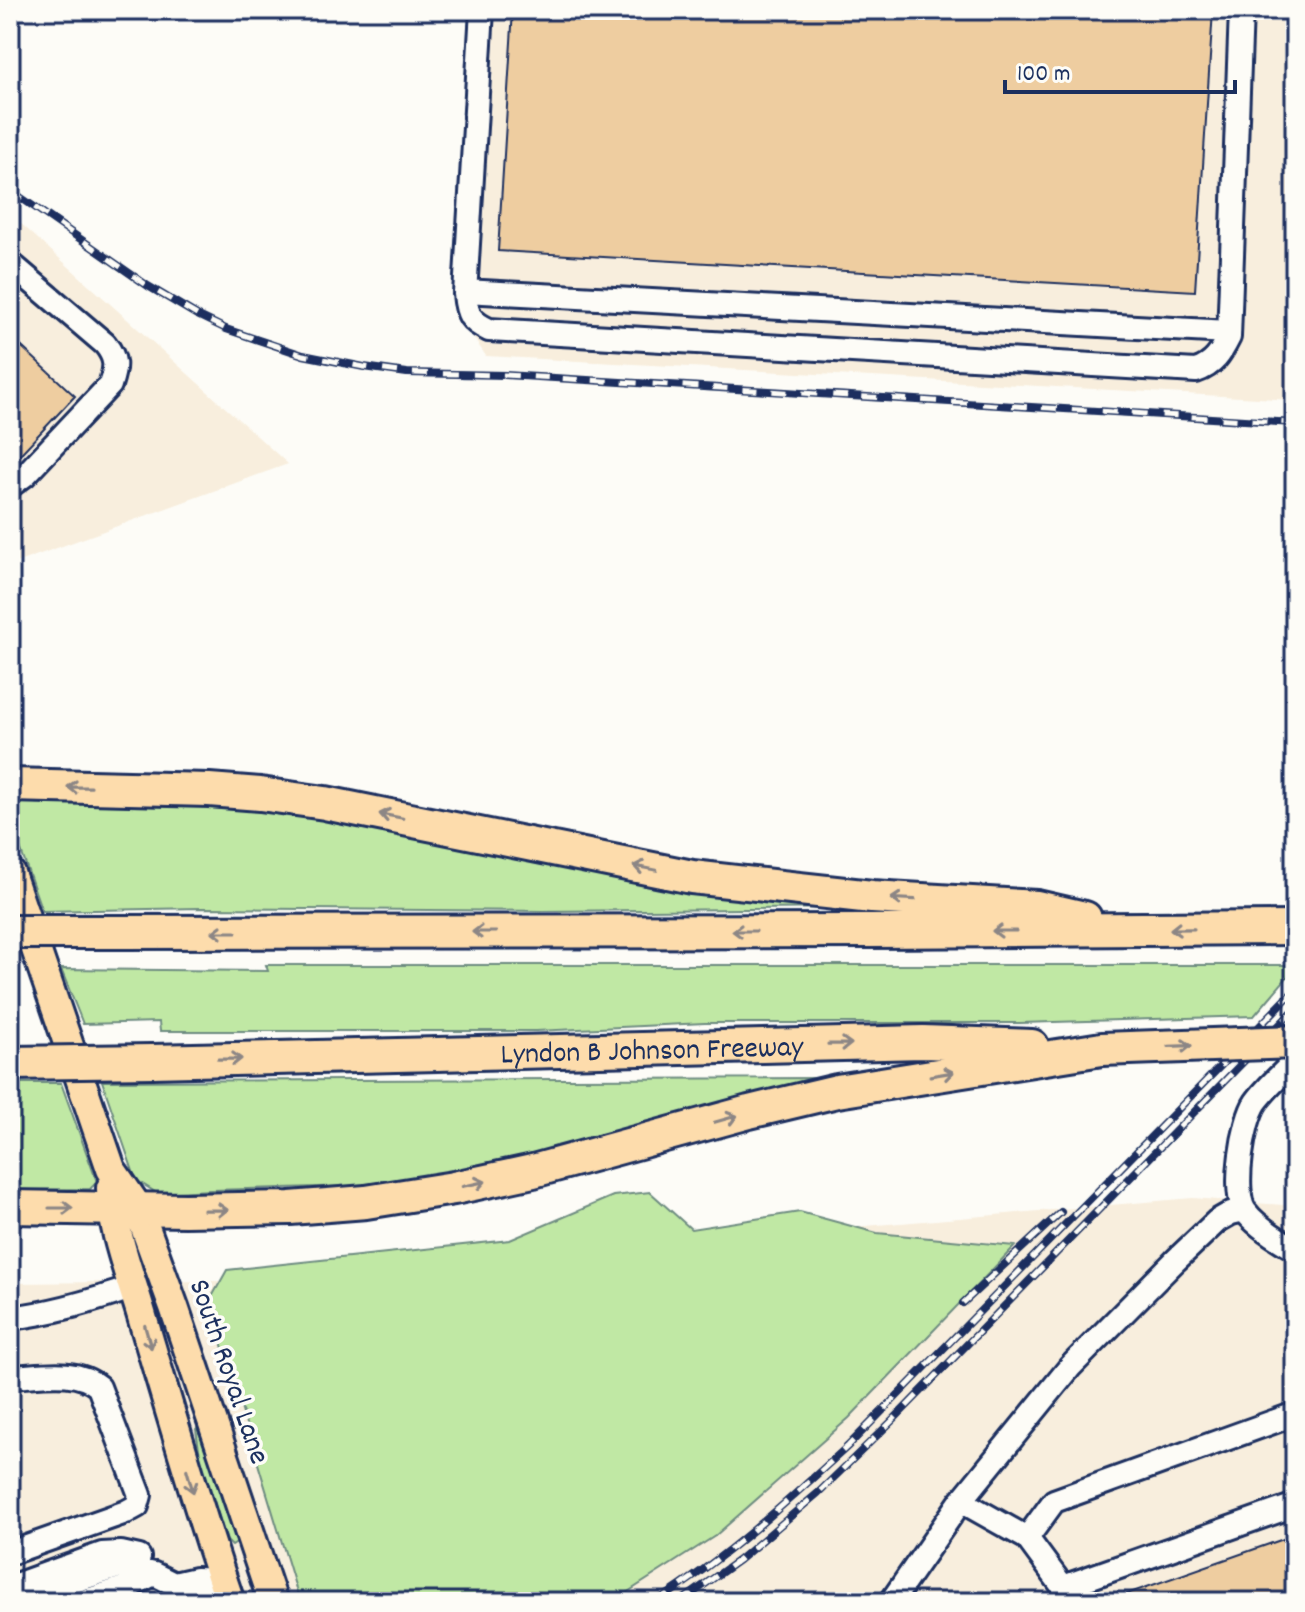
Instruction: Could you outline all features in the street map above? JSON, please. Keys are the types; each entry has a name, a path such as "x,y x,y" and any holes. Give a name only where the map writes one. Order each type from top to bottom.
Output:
{"highway":[{"path":"10,785 260,794 325,803 692,877 872,897 1037,907 1138,930"},
{"path":"10,932 1295,928"},
{"name":"Lyndon B Johnson Freeway","path":"10,1063 923,1042 1102,1049 1295,1042"},
{"path":"10,1207 185,1210 290,1208 366,1202 533,1171 837,1091 1102,1049"}],"main road":[{"name":"South Royal Lane","path":"10,873 124,1208 174,1307 273,1602"},
{"name":"South Royal Lane","path":"124,1208 134,1287 197,1503 227,1591"},
{"path":"168,1406 203,1395"},
{"path":"227,1591 260,1567"}],"street":[{"path":"482,10 465,291 467,310 474,323 489,330 1196,371 1207,367 1221,354 1229,337 1241,10"},
{"path":"10,263 105,344 113,354 115,370 110,385 25,475 10,486"},
{"path":"465,291 1229,332"},
{"path":"1295,1061 1255,1103 1245,1128 1239,1185 1244,1210 1270,1234 1295,1249"},
{"path":"891,1602 961,1501 1070,1367 1217,1221 1244,1210"},
{"path":"10,1318 87,1303 134,1287"},
{"path":"10,1377 73,1375 90,1379 99,1387 140,1495 137,1506 126,1512 10,1553"},
{"path":"1027,1538 1054,1501 1295,1414"},
{"path":"961,1501 1027,1538 1066,1594 1295,1505"},
{"path":"18,1593 90,1557 111,1553 152,1561 162,1567 177,1593"},
{"path":"10,1562 18,1593"},
{"path":"18,1593 120,1566 154,1574 177,1593"},
{"path":"45,1602 126,1575 154,1574"},
{"path":"83,1602 154,1574"},
{"path":"177,1593 196,1579 227,1591"},
{"path":"192,1602 227,1591"}],"shaded area":[{"path":"473,10 1295,10 1295,400 486,356 455,311"},
{"path":"10,215 18,221 288,464 10,565"},
{"path":"1193,1198 1295,1206 1295,1602 10,1602 10,1283 219,1281"}],"green space":[{"path":"28,799 293,805 842,908 543,911 201,908 42,911 12,825 13,808"},
{"path":"266,965 1295,965 1295,968 1254,1016 1020,1023 705,1023 536,1031 160,1031 159,1022 83,1024 61,969 268,971"},
{"path":"825,1078 509,1165 391,1185 157,1193 136,1180 102,1081"},
{"path":"10,1083 61,1083 97,1182 90,1189 10,1190"},
{"path":"650,1192 691,1229 800,1212 877,1233 1015,1246 849,1418 715,1536 612,1602 300,1602 209,1302 227,1270 510,1240 613,1196"},
{"path":"197,1428 214,1465 238,1542 232,1546 227,1541 201,1463"}],"building":[{"path":"513,10 1213,10 1195,291 498,251"},
{"path":"10,336 75,396 10,465"},
{"path":"1295,1535 1295,1602 1123,1602 1121,1596"},
{"path":"137,1592 141,1602 108,1602"}],"railway":[{"path":"10,190 148,286 197,315 226,329 303,355 364,367 407,373 505,375 1295,423"},
{"path":"656,1602 732,1548 848,1446 1295,990"},
{"path":"680,1602 739,1560 818,1493 1295,1009"},
{"path":"963,1303 1061,1212"}]}
